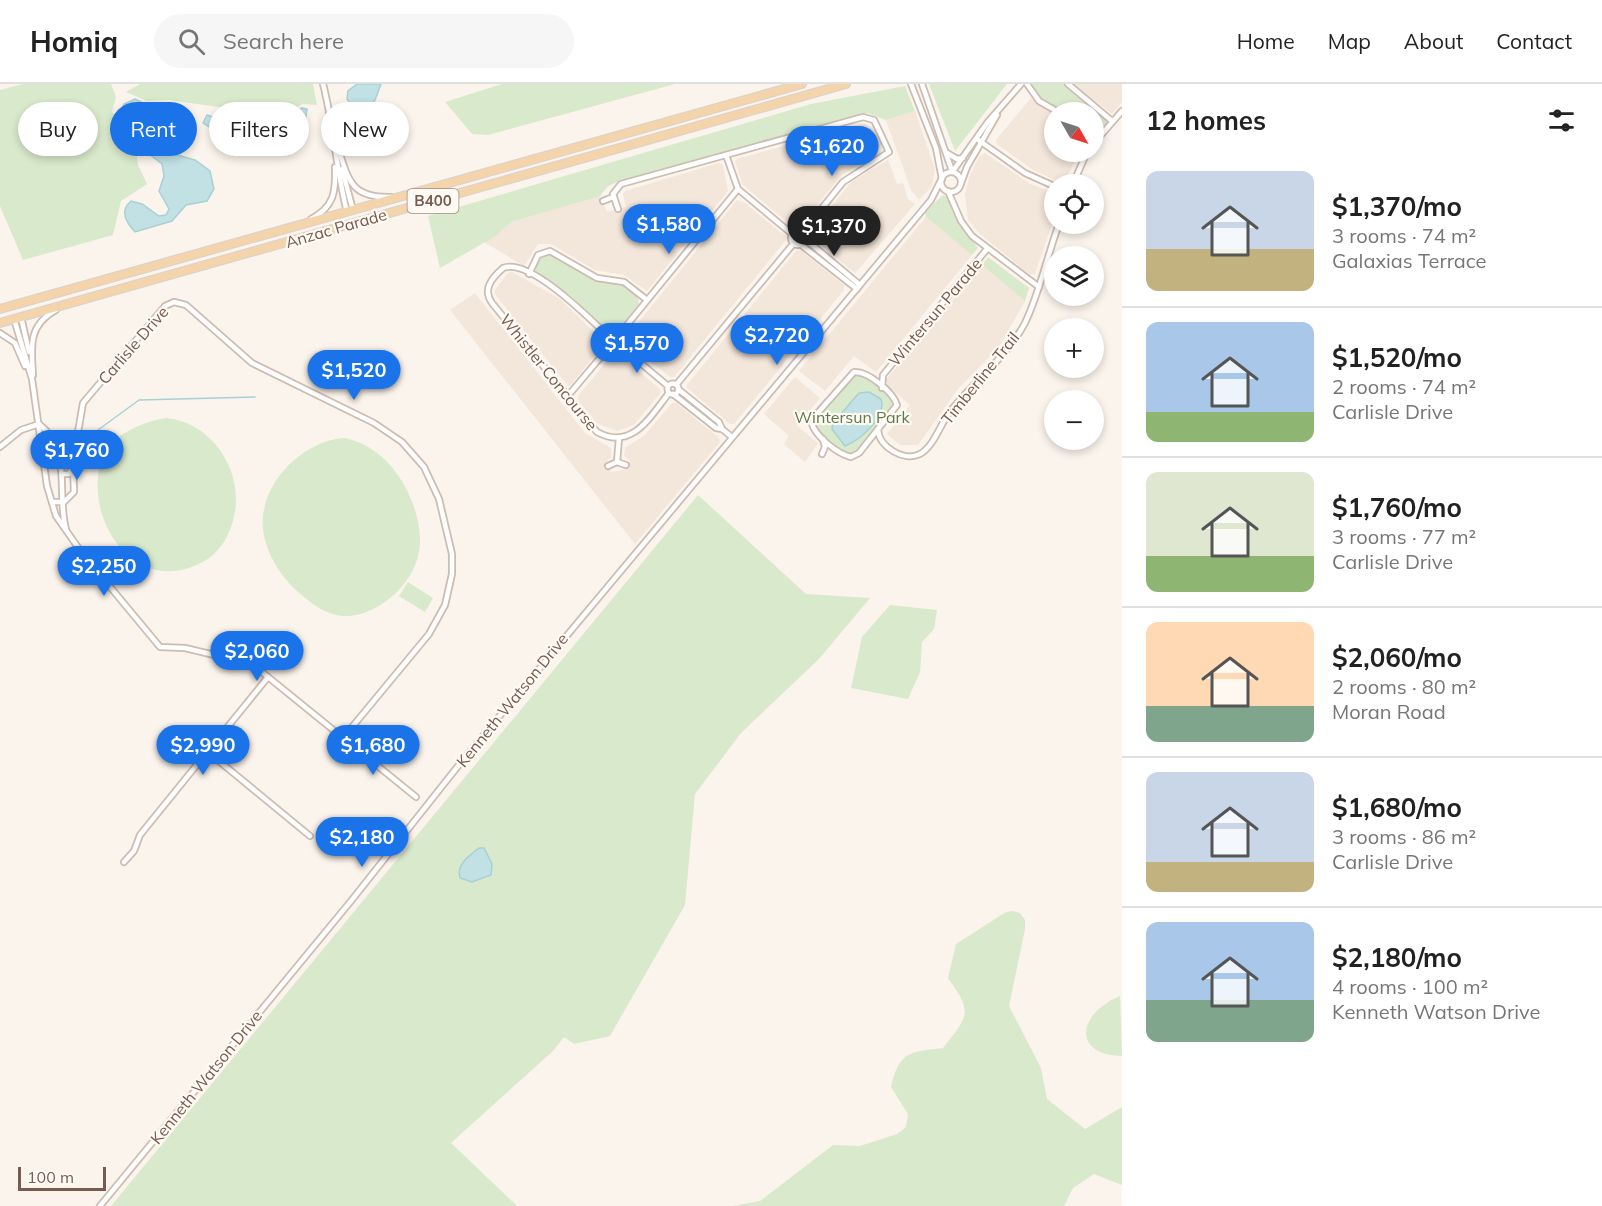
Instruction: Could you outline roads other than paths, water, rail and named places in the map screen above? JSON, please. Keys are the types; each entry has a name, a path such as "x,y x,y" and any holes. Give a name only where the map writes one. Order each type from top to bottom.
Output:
{"main road":[{"name":"Anzac Parade","path":"0,309 802,84"},
{"name":"Anzac Parade","path":"0,323 846,84"},
{"path":"350,211 354,223"},
{"path":"13,305 18,318"}],"street":[{"path":"323,84 327,102"},
{"path":"911,84 936,148 943,187 956,205 966,229 987,249 1038,288"},
{"path":"922,84 952,171 960,175 961,184 957,190 947,191"},
{"path":"942,179 967,155 977,139 1022,84"},
{"path":"1027,84 1039,101 1044,104"},
{"path":"1068,84 1112,121"},
{"path":"1104,129 1122,111"},
{"path":"956,205 967,167 998,112"},
{"path":"618,209 613,197 615,189 621,184 862,117 878,123 889,152 843,182 803,235 800,244"},
{"path":"977,139 1025,173 1044,182"},
{"path":"946,151 957,159 967,155"},
{"path":"726,155 738,189 792,234 794,243"},
{"path":"300,225 324,211 334,198 335,156"},
{"path":"338,156 350,211"},
{"path":"340,156 348,179 357,190 376,197 403,196"},
{"name":"Kenneth Watson Drive","path":"100,1206 351,901 469,752 930,200 942,179"},
{"path":"609,338 618,336 738,189"},
{"name":"Kenneth Watson Drive","path":"930,200 947,191"},
{"path":"603,201 613,197"},
{"path":"792,234 797,231 803,235 858,287"},
{"name":"Timberline Trail","path":"869,441 882,441 905,456 919,454 927,448 956,405 1007,350 1024,323 1056,234"},
{"path":"794,243 800,244 858,287"},
{"path":"677,387 794,243"},
{"name":"Wintersun Parade","path":"882,388 880,382 883,375 987,249"},
{"path":"610,346 609,338 562,292 529,274 538,255 550,251 597,278 624,282 647,300"},
{"name":"Whistler Concourse","path":"529,274 514,266 506,267 488,286 489,298 591,427 603,436 619,438 637,432 677,387"},
{"path":"78,301 45,316 35,328 31,344 41,450 51,501 67,532 160,647 180,647 247,662 416,797"},
{"name":"Carlisle Drive","path":"62,474 69,474 83,403 165,306 176,302 188,307 252,363 375,423 410,448 432,482 450,538 452,568 447,597 429,634 343,738"},
{"path":"18,318 34,388"},
{"path":"0,333 17,345 34,388"},
{"path":"618,336 619,345 669,386 677,387 719,422 722,429 732,437"},
{"path":"567,397 610,346 619,345"},
{"name":"Wintersun Parade","path":"822,437 812,427 815,416 851,374 860,372 869,377 894,398 897,406 854,457 847,457 837,450"},
{"name":"Wintersun Parade","path":"869,377 877,378 883,375"},
{"path":"669,386 671,394 716,428 722,429"},
{"path":"0,445 27,427 39,424"},
{"path":"39,424 51,435 58,448 67,532"},
{"path":"878,430 882,441"},
{"path":"822,437 837,450"},
{"path":"822,437 825,444 822,454 829,449 837,450"},
{"path":"617,462 619,438"},
{"path":"41,450 58,448"},
{"name":"Carlisle Drive","path":"64,502 75,489 72,462"},
{"path":"608,466 617,462 627,465"},
{"path":"51,501 56,504 64,502"},
{"path":"124,862 134,851 140,835 268,677"},
{"path":"208,752 310,836"}],"water":[{"path":"357,84 381,84 373,102 349,102 347,99 348,91"},
{"path":"207,115 209,116 209,127 203,123"},
{"path":"152,156 181,156 195,160 210,171 214,189 207,201 186,205 172,221 135,232 125,216 125,209 131,201 142,204 159,216 166,215 169,209 159,191 164,176 162,164"},
{"path":"869,392 881,399 880,413 865,433 845,446 832,429 833,423 859,393"},
{"path":"479,848 484,848 492,864 491,875 472,882 460,878 462,864"}],"waterway":[{"path":"83,441 139,400 255,397"}],"park label":[{"name":"Wintersun Park","path":"852,417"}]}
